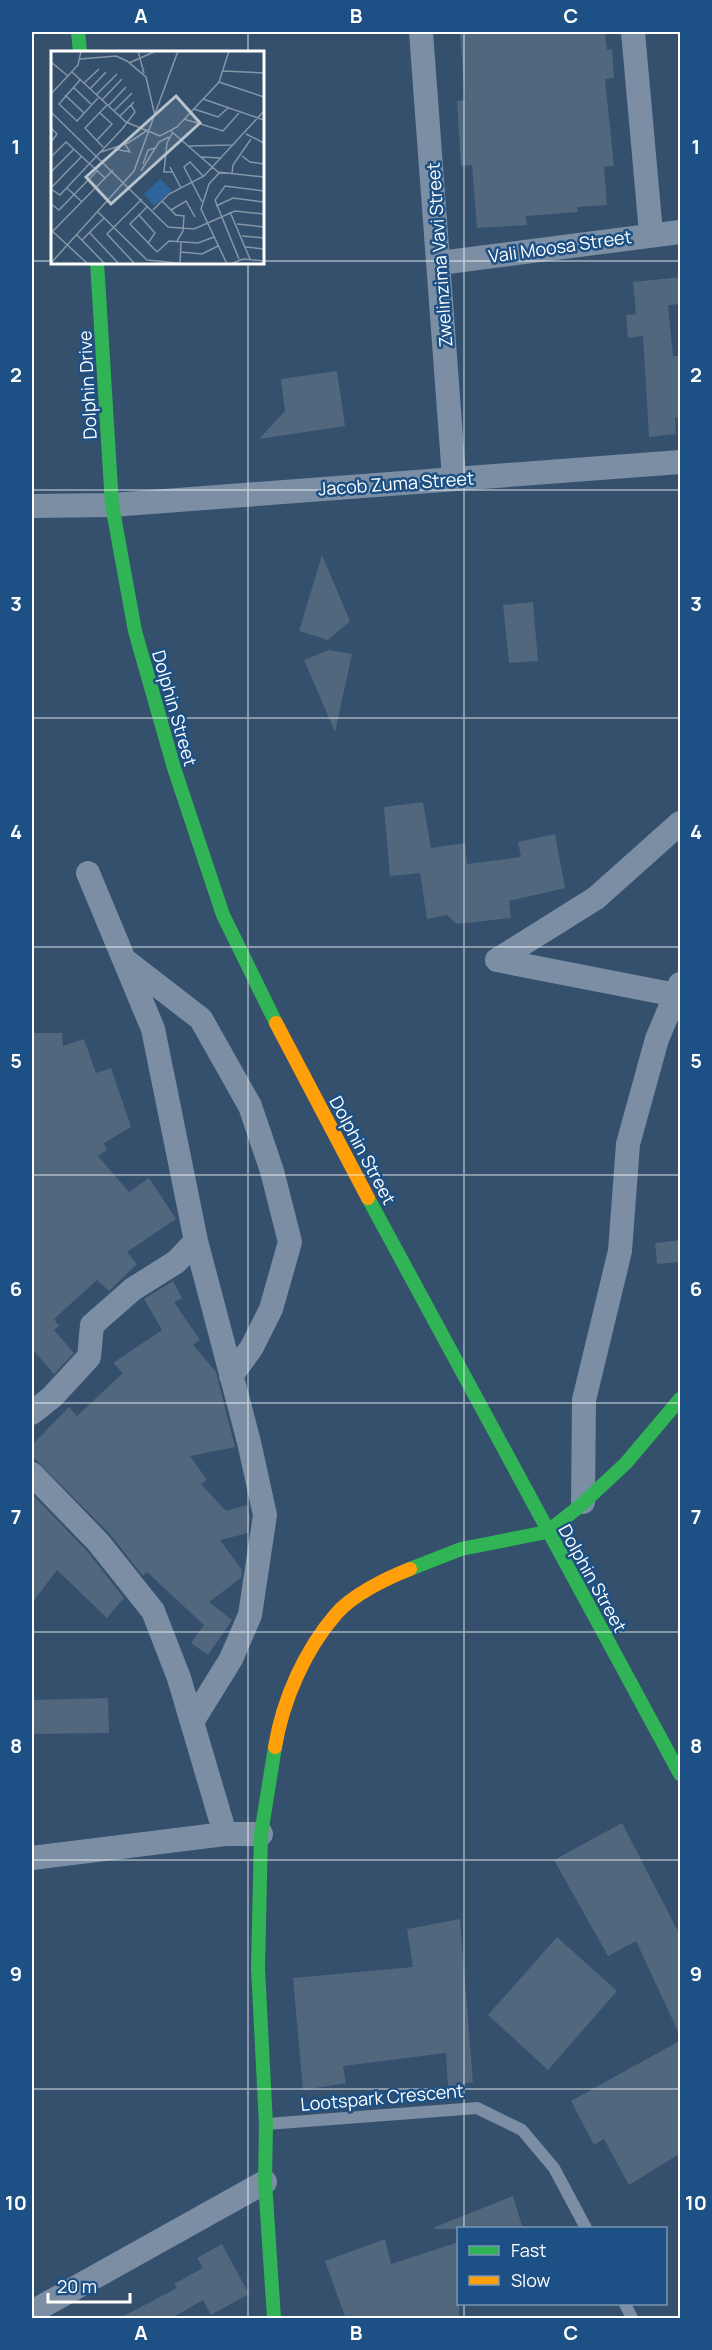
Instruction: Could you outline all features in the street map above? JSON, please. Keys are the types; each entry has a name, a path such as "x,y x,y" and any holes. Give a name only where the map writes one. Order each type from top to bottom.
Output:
{"street":[{"path":"78,32 80,51"},
{"name":"Zwelinzima Vavi Street","path":"421,32 440,263 454,478"},
{"path":"633,32 651,233"},
{"name":"Vali Moosa Street","path":"440,263 651,233 681,232"},
{"name":"Dolphin Drive","path":"97,264 112,505"},
{"name":"Jacob Zuma Street","path":"32,506 112,505 681,462"},
{"name":"Dolphin Street","path":"112,505 135,631 150,690 223,915 290,1052 546,1532 681,1774"},
{"path":"584,1502 584,1400 620,1251 628,1144 657,1039 678,989 497,960 596,898 681,823"},
{"path":"88,873 153,1029 196,1241 249,1442 265,1515 250,1616 231,1659 192,1722"},
{"path":"124,959 201,1019 250,1106 272,1172 290,1242 271,1309 252,1347 231,1376"},
{"path":"32,1413 52,1397 89,1357 92,1324 133,1289 176,1262 196,1241"},
{"path":"274,2319 265,2182 266,2125 258,1968 261,1834 277,1734 301,1665 337,1612 384,1579 461,1549 546,1532 584,1502 626,1463 681,1399"},
{"path":"32,1474 98,1542 153,1611 179,1678 225,1834"},
{"path":"32,1858 225,1834 261,1834"},
{"path":"32,2312 265,2182"}],"lane":[{"name":"Lootspark Crescent","path":"266,2125 477,2108 522,2130 554,2168 585,2227"},
{"path":"625,2305 632,2319"}],"building":[{"path":"460,32 605,32 607,50 612,49 614,78 605,79 614,166 604,167 607,205 577,207 578,212 526,216 527,225 477,228 472,165 461,166 457,101 465,100"},
{"path":"681,277 681,304 668,305 673,356 681,356 681,417 675,418 676,434 649,437 643,336 628,338 626,315 636,314 633,282"},
{"path":"337,371 345,426 259,439 285,411 281,379"},
{"path":"322,555 350,621 328,640 299,631"},
{"path":"533,602 538,661 509,663 503,605"},
{"path":"329,650 352,654 335,732 304,660"},
{"path":"423,802 431,848 465,843 467,864 521,857 518,842 555,834 565,888 509,901 511,918 457,924 447,915 427,919 420,873 390,876 384,807"},
{"path":"32,1033 62,1033 63,1046 84,1039 96,1073 111,1068 131,1127 104,1143 107,1150 98,1156 129,1192 149,1178 176,1219 127,1252 137,1264 109,1291 97,1280 54,1319 59,1326 54,1330 74,1353 54,1374 32,1349"},
{"path":"681,1240 681,1262 657,1264 655,1243"},
{"path":"173,1281 182,1298 174,1302 200,1340 193,1345 216,1372 235,1447 190,1456 207,1480 201,1484 226,1511 247,1505 250,1517 248,1533 220,1540 242,1570 241,1578 209,1602 232,1620 208,1655 191,1643 204,1625 147,1572 143,1576 108,1532 32,1456 32,1445 69,1407 77,1416 123,1373 113,1363 162,1330 144,1299"},
{"path":"32,1494 87,1551 124,1598 107,1618 57,1570 32,1603"},
{"path":"108,1698 109,1733 32,1734 32,1700"},
{"path":"622,1823 681,1937 681,2038 636,1941 608,1956 554,1860"},
{"path":"460,1919 473,2082 448,2087 446,2053 343,2066 346,2083 303,2090 293,1978 413,1967 407,1929"},
{"path":"557,1937 617,1991 548,2070 488,2015"},
{"path":"681,2040 681,2153 629,2185 604,2139 594,2145 571,2101"},
{"path":"513,2196 522,2227 457,2227 457,2229 435,2229 435,2227"},
{"path":"385,2239 391,2264 457,2243 459,2319 346,2319 325,2261"},
{"path":"222,2244 249,2294 211,2315 203,2300 170,2319 118,2319 177,2288 174,2284 203,2268 197,2258"}],"traffic: fast":[{"path":"78,32 80,51"},
{"path":"97,264 112,505 135,631 174,768 223,915 276,1023"},
{"path":"368,1198 680,1774"},
{"path":"410,1569 461,1549 547,1532 580,1506 626,1463 680,1399"},
{"path":"274,2318 265,2182 266,2125 258,1968 261,1834 275,1747"}],"traffic: slow":[{"path":"276,1023 368,1198"},
{"path":"275,1747 284,1711 297,1676 325,1628 351,1600 381,1582 410,1569"}]}
